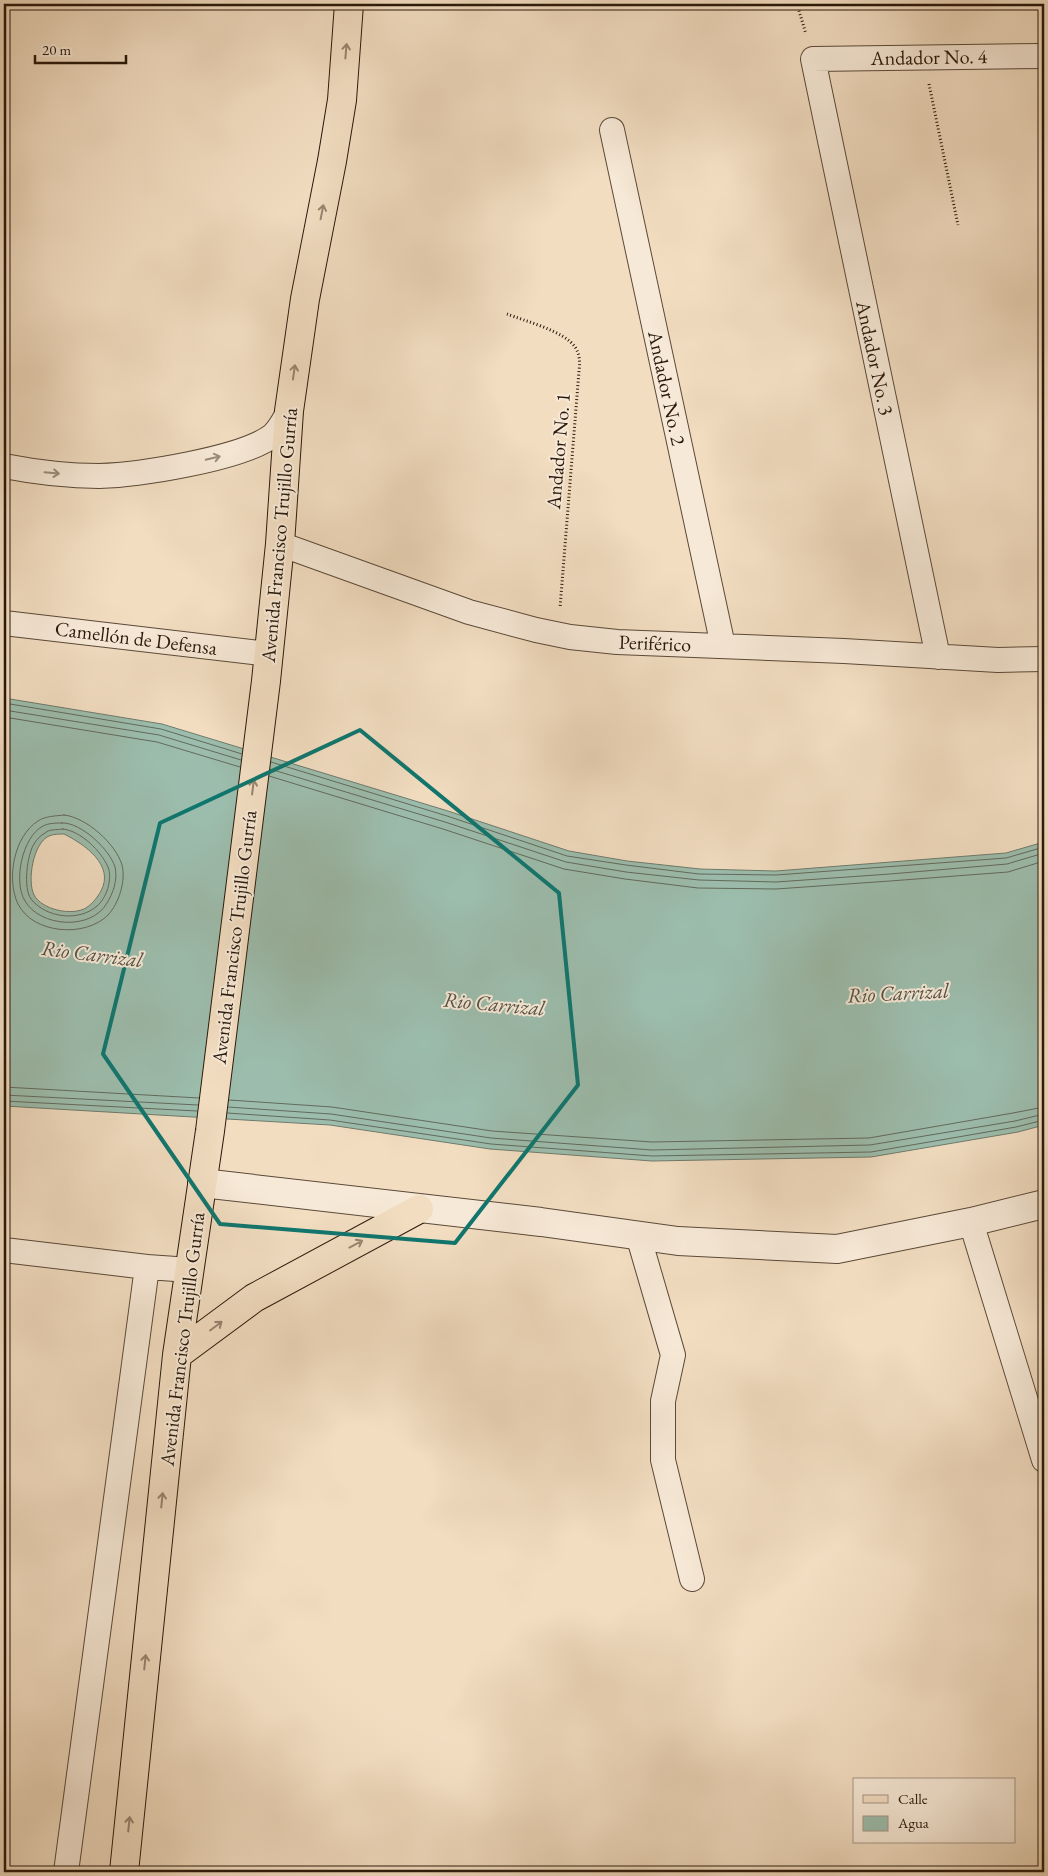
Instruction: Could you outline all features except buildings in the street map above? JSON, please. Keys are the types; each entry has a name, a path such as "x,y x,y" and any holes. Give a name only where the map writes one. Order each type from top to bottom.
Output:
{"main road":[{"name":"Avenida Francisco Trujillo Gurría","path":"124,1872 177,1356 210,1131 266,682 280,544 289,411 304,300 332,161 342,100 349,4"},
{"path":"177,1356 254,1298 419,1209"}],"street":[{"name":"Andador No. 4","path":"813,59 1044,56"},
{"name":"Andador No. 3","path":"813,59 938,657"},
{"name":"Andador No. 2","path":"612,130 723,646"},
{"path":"4,466 48,473 99,476 156,470 233,453 259,443 272,436 282,425 289,411"},
{"name":"Periférico","path":"280,544 469,612 558,634 617,642 998,660 1044,659"},
{"name":"Camellón de Defensa","path":"4,623 269,654"},
{"path":"202,1183 541,1222 678,1241 836,1249 971,1222 1044,1204"},
{"path":"971,1222 1044,1460"},
{"path":"638,1235 673,1355 663,1401 664,1460 692,1579"},
{"path":"4,1250 147,1267 190,1270"},
{"path":"66,1872 147,1267"}],"path":[{"path":"924,57 958,225"},
{"name":"Andador No. 1","path":"507,314 569,340 578,354 579,371 558,634"}],"highlighted area":[{"path":"360,730 559,893 578,1085 455,1243 220,1224 103,1054 160,823"}],"water":[{"name":"Rio Carrizal","path":"4,698 162,724 448,811 569,851 627,861 700,869 776,871 1006,853 1044,842 1044,1125 1018,1132 871,1157 652,1161 490,1149 330,1125 4,1106","holes":["64,834 80,843 95,856 101,864 104,873 101,891 95,900 86,908 80,910 66,911 50,908 38,900 32,889 31,872 39,846 43,840 51,835"]}]}
